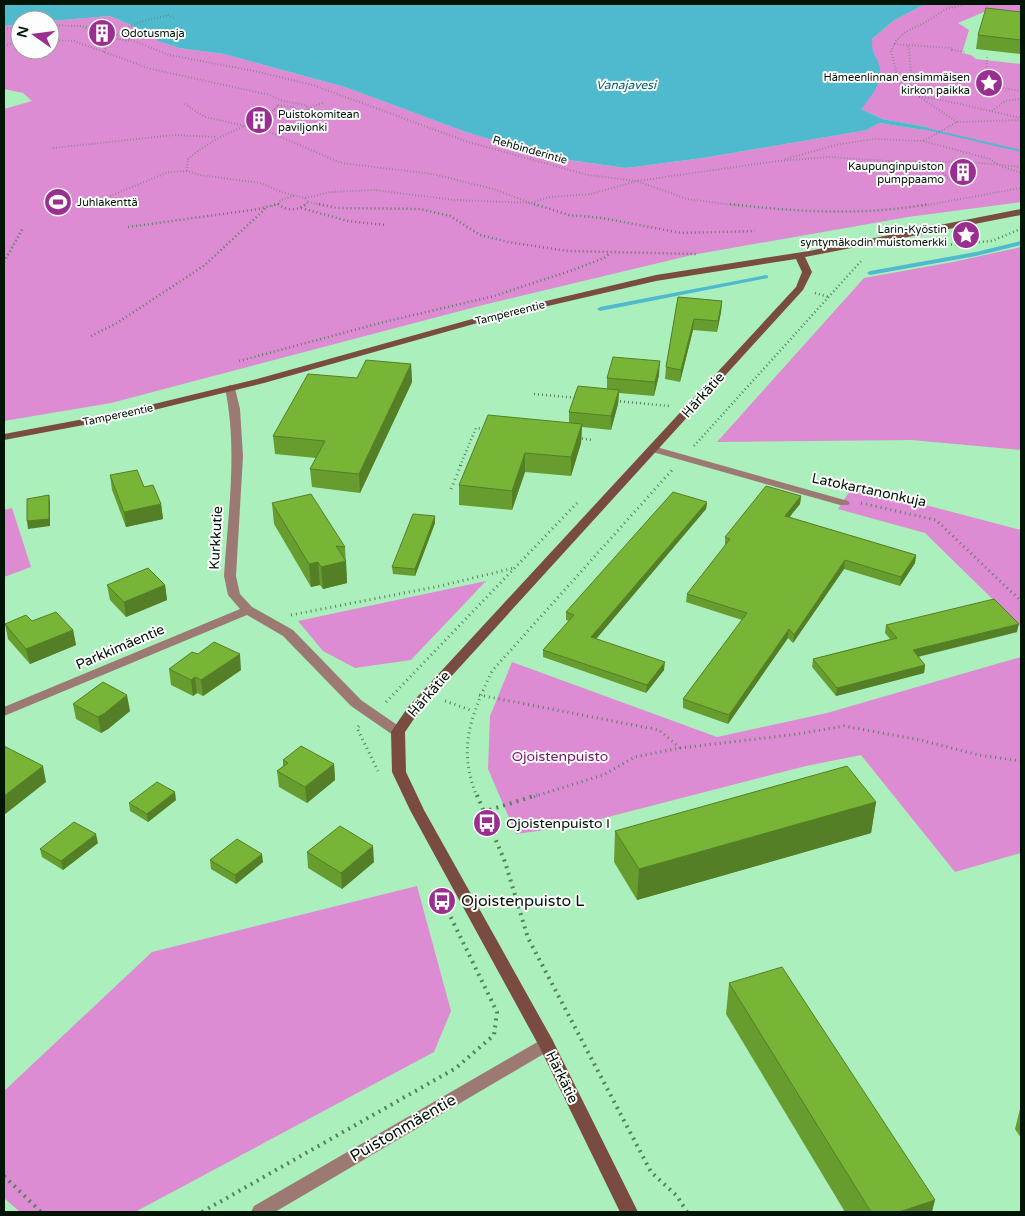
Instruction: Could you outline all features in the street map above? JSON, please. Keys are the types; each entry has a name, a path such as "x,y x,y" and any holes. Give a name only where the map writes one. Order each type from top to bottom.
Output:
{"main road":[{"name":"Tampereentie","path":"4,436 121,415 230,388 486,318 656,278 799,255 1021,212"},
{"name":"Härkätie","path":"629,1212 546,1044 417,810 399,772 398,732 422,700 800,288 807,272 799,255"}],"street":[{"name":"Kurkkutie","path":"230,388 236,410 237,458 230,576 234,595 248,610 288,633 356,702 398,732"},
{"name":"Latokartanonkuja","path":"653,449 844,503"},
{"name":"Parkkimäentie","path":"4,712 248,610"},
{"name":"Puistonmäentie","path":"260,1212 546,1044"}],"path":[{"path":"957,122 899,83 890,51 905,32 928,21 946,9 964,4"},
{"path":"104,52 109,38 129,25 168,15 174,18"},
{"path":"72,24 109,38 135,41"},
{"name":"Rehbinderintie","path":"60,25 99,27 169,55 254,71 313,85 468,142 588,175 637,181 778,161 832,157 997,163 1021,167"},
{"path":"60,40 80,41 124,60 165,73 270,95 275,100 300,103 308,109 330,112 344,110"},
{"path":"894,44 966,52"},
{"path":"904,87 912,84 909,48 906,45"},
{"path":"987,57 986,80 990,84 1021,91"},
{"path":"919,97 938,99 1021,119"},
{"path":"992,112 1005,101 1021,99"},
{"path":"273,116 271,114 274,109 283,102"},
{"path":"269,117 298,112 322,103"},
{"path":"185,104 194,112 216,122 246,126"},
{"path":"278,105 293,107 298,112"},
{"path":"274,109 289,114"},
{"path":"923,141 936,136 957,122 1021,119"},
{"path":"187,170 188,159 216,137 251,124 301,148 342,164 433,174 497,190 569,215 602,218 681,233 755,231"},
{"path":"53,148 86,146 130,138 177,135 216,137"},
{"path":"778,161 875,138 923,141 990,160 1021,173"},
{"path":"932,162 944,176 954,183"},
{"path":"110,196 169,172 187,170 200,175 261,183 281,192 305,198 330,192 374,190 455,200 530,203 549,197 591,194 637,181 667,194 687,199 760,208 826,212 861,212 914,207 1021,188"},
{"path":"128,227 267,207 278,204 289,197 297,196"},
{"path":"305,198 308,202 336,208 420,209 450,216 480,235 508,242 568,252 671,254"},
{"path":"278,204 287,210 306,206 308,202"},
{"path":"91,336 125,318 205,265 267,207"},
{"path":"300,208 348,221 385,226"},
{"path":"4,262 23,228"},
{"path":"928,246 992,241 1021,229"},
{"path":"239,361 384,322 494,296 573,270 604,258 610,252"},
{"path":"534,394 582,398"},
{"path":"662,412 675,399"},
{"path":"611,401 690,408"},
{"path":"451,489 476,428 486,429"},
{"path":"573,438 592,440"},
{"path":"382,780 357,728 402,687 583,496"},
{"name":"Latokartanonkuja","path":"844,503 864,503 936,520 1021,601"},
{"path":"268,622 296,613 440,586 515,568"},
{"path":"492,671 473,711 467,744 469,777 505,862 528,938 651,1172 677,1196 687,1212"},
{"path":"479,695 658,730 680,748"},
{"path":"483,812 603,775 635,757 680,748 798,734 844,726 920,740 979,755 1021,761"},
{"path":"202,1212 456,1068 494,1036 497,1012 434,884"},
{"path":"4,1176 40,1212"}],"green space":[{"path":"925,4 1021,4 1021,16 984,12 958,23 969,30 962,53 971,55 976,59 1021,64 1021,202 908,217 692,255 483,305 111,403 4,421 4,109 32,101 23,93 4,89 4,26 10,25 10,60 60,60 60,20 110,16 151,34 158,41 179,48 224,54 345,87 466,132 547,157 626,168 703,158 867,130 879,123 924,130 927,127 882,119 861,109 875,56 871,48 872,39 893,21"},
{"path":"1021,247 1021,450 911,440 717,442 864,278 953,262"},
{"path":"853,486 1021,530 1021,627 925,533 838,509"},
{"path":"12,508 31,567 4,577 4,510"},
{"path":"486,581 411,660 355,668 323,651 298,621"},
{"name":"Ojoistenpuisto","path":"1021,657 1021,853 955,872 861,755 806,766 573,826 516,834 488,769 490,716 512,662 717,737 827,713"},
{"path":"417,886 451,1011 434,1052 135,1212 20,1212 4,1198 4,1091 152,952"}],"water":[{"name":"Vanajavesi","path":"4,4 925,4 893,21 872,39 874,53 880,69 879,82 861,109 882,119 927,127 929,129 924,130 879,123 867,130 703,158 626,168 547,157 466,132 345,87 224,54 179,48 158,41 151,34 110,16 60,20 60,10 10,10 10,25 4,26"}],"building":[{"path":"986,8 1021,12 1021,40 978,35"},
{"path":"678,297 722,301 718,321 694,319 681,370 666,367"},
{"path":"613,357 660,361 655,382 607,378"},
{"path":"366,360 411,364 359,474 310,469 325,441 273,436 308,374 357,378"},
{"path":"578,386 619,390 611,416 569,412"},
{"path":"488,415 582,424 571,457 525,453 512,491 459,485"},
{"path":"137,470 144,487 153,485 161,504 124,512 110,475"},
{"path":"766,486 801,496 785,516 916,555 901,577 845,560 794,635 789,629 729,715 683,699 747,613 687,594 730,539 725,537"},
{"path":"673,492 707,502 591,637 665,662 647,685 543,650 574,615 566,612"},
{"path":"311,494 345,547 336,546 346,561 321,567 318,562 309,564 272,503"},
{"path":"49,495 49,519 27,521 27,499"},
{"path":"413,514 435,516 415,569 392,567"},
{"path":"148,568 165,585 124,602 107,585"},
{"path":"994,599 1019,624 913,650 925,665 837,688 813,659 897,638 886,625"},
{"path":"56,612 73,630 26,649 5,624 26,615 32,621"},
{"path":"214,642 240,654 201,680 195,677 191,680 169,669 192,652 198,654"},
{"path":"103,682 127,695 98,717 73,704"},
{"path":"4,746 43,766 4,796"},
{"path":"301,746 334,764 305,787 277,771 288,763 283,760"},
{"path":"847,766 876,802 639,869 615,831"},
{"path":"157,782 175,792 147,814 129,803"},
{"path":"74,822 96,834 61,861 40,849"},
{"path":"340,826 373,846 341,873 307,852"},
{"path":"237,839 262,854 235,875 210,860"},
{"path":"782,967 935,1200 899,1212 871,1212 729,983"}],"waterway":[{"path":"929,129 1021,151"},
{"path":"870,273 976,254 1021,243"},
{"path":"600,309 766,277"}],"place":[{"name":"Odotusmaja","path":"102,33"},
{"name":"Hämeenlinnan ensimmäisen kirkon paikka","path":"989,83"},
{"name":"Puistokomitean paviljonki","path":"259,120"},
{"name":"Kaupunginpuiston pumppaamo","path":"963,172"},
{"name":"Juhlakenttä","path":"58,202"},
{"name":"Larin-Kyöstin syntymäkodin muistomerkki","path":"966,235"},
{"name":"Ojoistenpuisto I","path":"487,823"},
{"name":"Ojoistenpuisto L","path":"442,901"}]}
